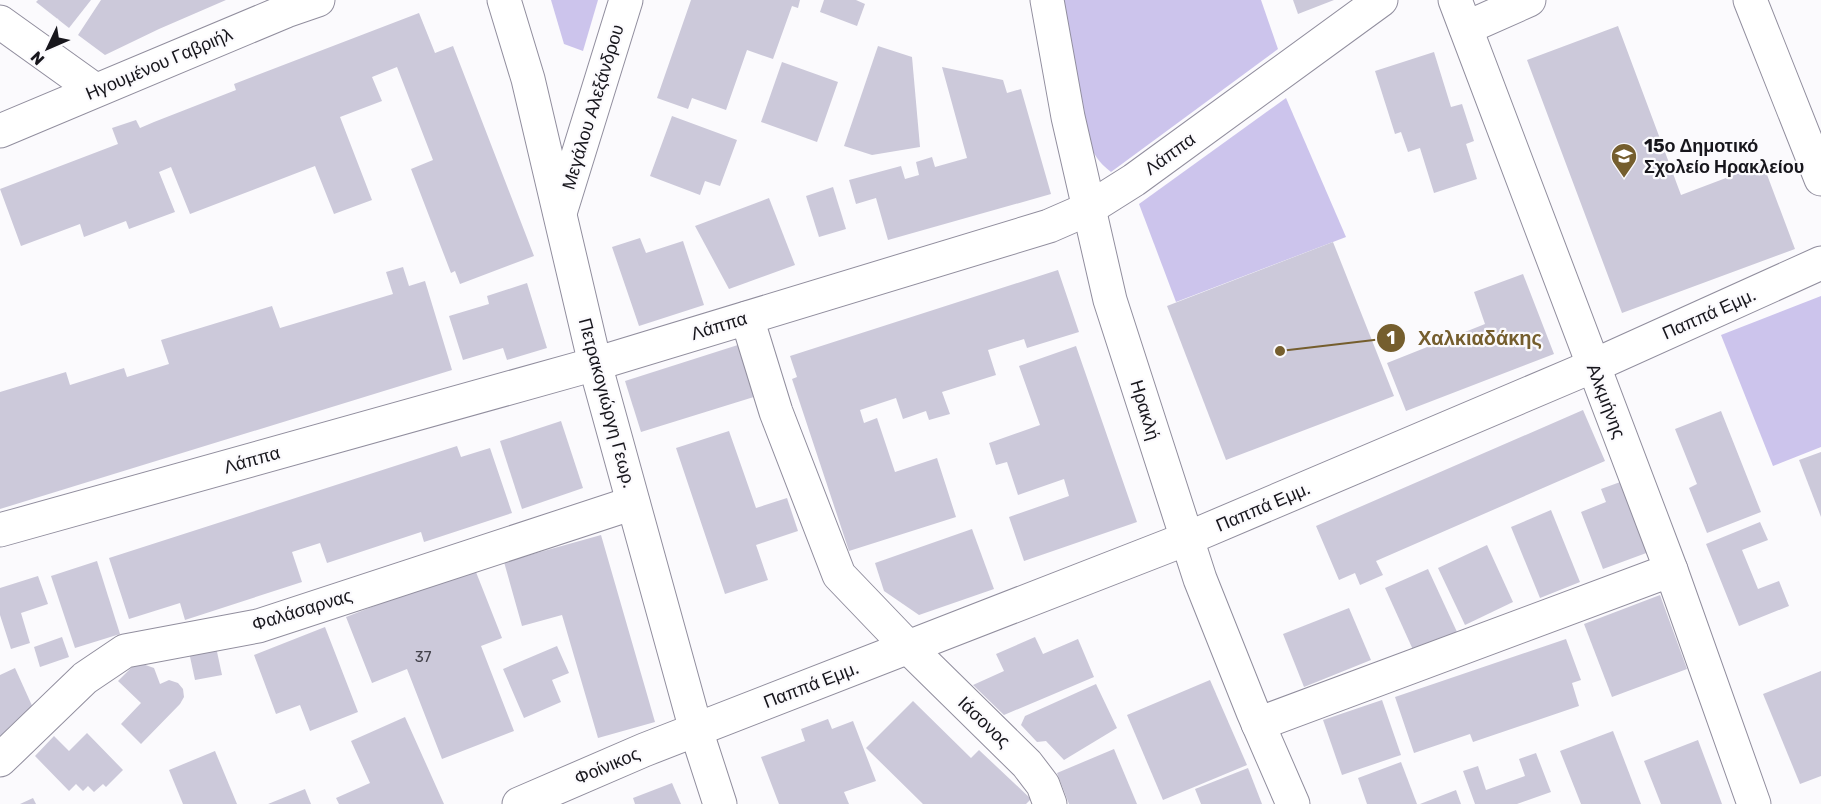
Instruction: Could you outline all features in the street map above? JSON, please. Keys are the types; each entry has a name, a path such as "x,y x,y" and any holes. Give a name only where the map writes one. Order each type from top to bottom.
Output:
{"street":[{"name":"Ηγουμένου Γαβριήλ","path":"0,131 286,11 318,0"},
{"name":"Πετρακογιώργη Γεωρ.","path":"504,0 528,79 596,364 633,503 696,730 720,804"},
{"name":"Μεγάλου Αλεξάνδρου","path":"560,214 626,0"},
{"name":"Ηρακλή","path":"1047,0 1068,117 1110,300 1186,539 1258,724 1293,804"},
{"name":"Λάππα","path":"0,530 596,364 1049,226 1088,209 1167,157 1381,0"},
{"path":"1461,14 1529,0"},
{"path":"1750,0 1821,179"},
{"name":"Αλκμήνης","path":"1461,14 1671,570 1754,804"},
{"path":"0,22 95,90"},
{"name":"Παππά Εμμ.","path":"696,730 1186,539 1593,366 1821,263"},
{"name":"Ιάσονος","path":"747,318 776,412 834,565 846,584 1027,764 1043,785 1050,804"},
{"name":"Φαλάσαρνας","path":"0,760 85,678 125,651 258,626 633,503"},
{"path":"1258,724 1671,570"},
{"name":"Φοίνικος","path":"519,804 696,730"}],"shaded area":[{"path":"551,0 598,0 583,51 564,44"},
{"path":"1063,0 1261,0 1278,49 1111,172 1096,157 1088,138"},
{"path":"1286,98 1346,237 1176,302 1139,204"},
{"path":"1821,296 1821,447 1773,466 1721,335"}],"building":[{"path":"38,0 91,0 69,28 36,2"},
{"path":"101,0 226,0 105,55 78,35"},
{"path":"691,0 800,0 798,8 792,6 773,59 747,50 726,110 692,98 688,109 657,98"},
{"path":"824,0 856,0 865,4 857,26 820,12"},
{"path":"1293,0 1334,0 1298,14"},
{"path":"419,13 435,53 453,46 534,256 460,284 455,271 451,273 411,169 433,160 397,67 372,77 382,101 340,117 372,200 334,214 315,166 190,214 171,167 159,172 175,212 129,229 126,221 84,237 80,224 21,246 0,189 118,144 112,128 136,120 140,128 236,90 234,84"},
{"name":"15ο Δημοτικό Σχολείο Ηρακλείου","path":"1618,26 1681,195 1763,164 1795,249 1622,313 1527,60"},
{"path":"878,46 912,57 920,147 872,155 844,146"},
{"path":"1434,52 1451,107 1462,104 1474,141 1466,144 1477,179 1434,193 1420,148 1408,152 1401,132 1395,134 1375,71"},
{"path":"782,62 838,82 817,142 761,122"},
{"path":"942,67 1003,80 1007,93 1021,89 1051,194 888,240 876,198 856,204 849,180 901,166 905,179 919,175 916,162 932,157 935,167 967,158"},
{"path":"672,116 737,140 720,186 705,181 700,195 650,176"},
{"path":"833,187 846,229 819,237 806,196"},
{"path":"769,198 795,265 729,289 695,226"},
{"path":"640,238 646,253 683,241 704,305 639,326 612,247"},
{"path":"1333,242 1394,396 1226,460 1167,306"},
{"path":"403,267 409,286 425,281 452,370 0,509 0,392 66,372 70,385 124,368 127,377 169,364 161,340 272,306 280,328 393,294 386,272"},
{"path":"1058,270 1079,332 1027,348 1024,339 988,350 996,375 942,392 950,414 929,420 926,411 903,419 896,398 860,410 864,423 877,418 895,472 937,458 956,517 849,551 792,379 797,377 790,356"},
{"path":"1523,274 1554,354 1406,411 1387,363 1485,324 1474,292"},
{"path":"527,283 547,348 507,360 503,348 463,360 449,316 489,304 487,296"},
{"path":"741,344 757,396 641,432 625,381"},
{"path":"1076,346 1137,522 1024,561 1009,517 1069,496 1064,479 1018,495 1007,462 996,465 989,443 1040,425 1019,366"},
{"path":"1583,410 1605,461 1376,561 1383,575 1360,585 1355,573 1339,580 1316,526"},
{"path":"1721,411 1761,512 1707,533 1689,488 1697,484 1675,429"},
{"path":"561,421 583,488 522,509 500,441"},
{"path":"729,431 756,508 787,498 798,531 756,545 768,580 725,594 676,448"},
{"path":"457,446 461,457 490,448 512,513 424,542 421,532 327,563 320,543 292,552 302,582 185,620 180,603 129,619 109,558"},
{"path":"1821,452 1821,517 1799,460"},
{"path":"1623,481 1649,552 1603,569 1581,512 1606,502 1601,489"},
{"path":"1551,510 1580,582 1540,598 1511,527"},
{"path":"1760,522 1768,540 1742,550 1758,589 1779,581 1789,606 1739,626 1706,544"},
{"path":"972,529 994,589 919,615 884,591 875,563"},
{"path":"601,535 655,722 598,738 562,615 522,626 504,562"},
{"path":"1487,545 1513,602 1465,625 1438,568"},
{"path":"97,561 120,634 75,648 51,576"},
{"path":"474,567 502,638 481,646 514,731 442,759 407,669 372,683 346,617"},
{"path":"1428,569 1457,632 1414,652 1385,588"},
{"path":"38,576 48,604 21,613 30,643 11,649 0,615 0,588"},
{"path":"1660,595 1687,669 1612,697 1584,624"},
{"path":"1349,608 1371,660 1304,687 1283,634"},
{"path":"325,627 358,712 310,731 300,705 276,714 254,655"},
{"path":"62,637 69,657 40,667 34,647"},
{"path":"1035,637 1043,654 1078,639 1094,677 1004,715 973,685 1004,671 996,654"},
{"path":"1566,639 1581,680 1572,683 1579,706 1473,742 1470,734 1414,753 1395,697"},
{"path":"557,646 569,673 552,680 561,702 524,718 503,669"},
{"path":"216,647 222,675 195,680 189,652"},
{"path":"137,662 154,668 160,684 169,680 178,683 183,689 184,697 141,744 121,724 141,703 118,681"},
{"path":"15,668 34,710 0,741 0,675"},
{"path":"1821,671 1821,776 1800,784 1763,694"},
{"path":"1210,680 1247,765 1163,800 1127,715"},
{"path":"1096,684 1117,728 1064,760 1046,741 1037,742 1021,725 1025,716"},
{"path":"1382,700 1401,755 1342,775 1323,720"},
{"path":"913,701 971,758 979,750 1031,799 1026,804 923,804 866,748"},
{"path":"405,717 444,804 339,804 336,798 370,783 351,741"},
{"path":"828,719 832,729 853,721 876,781 844,792 849,804 779,804 761,757 805,741 801,729"},
{"path":"1613,731 1641,804 1581,804 1560,751"},
{"path":"87,733 123,770 106,787 103,784 94,792 88,786 83,791 76,784 69,791 35,756 54,736 69,751"},
{"path":"1698,740 1722,804 1661,804 1644,761"},
{"path":"1114,749 1137,804 1069,804 1057,773"},
{"path":"215,751 237,804 183,804 169,770"},
{"path":"1536,753 1551,792 1517,804 1475,804 1463,771 1478,766 1486,790 1525,776 1519,759"},
{"path":"1401,762 1417,804 1367,804 1358,778"},
{"path":"1248,768 1262,804 1201,804 1195,789"},
{"path":"672,783 681,804 635,804 633,798"},
{"path":"305,789 311,804 268,804"},
{"path":"1456,790 1461,804 1420,804"},
{"path":"33,798 36,804 20,804"}],"place":[{"name":"15ο Δημοτικό Σχολείο Ηρακλείου","path":"1624,179"},
{"name":"Χαλκιαδάκης","path":"1280,351"}]}
